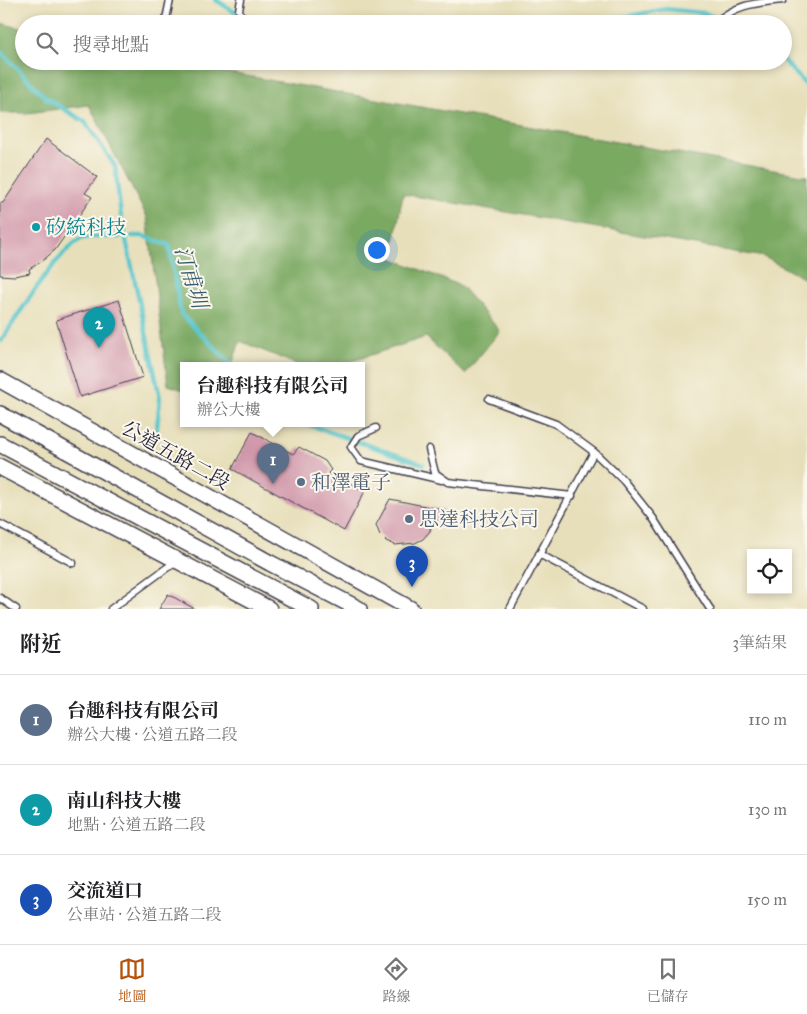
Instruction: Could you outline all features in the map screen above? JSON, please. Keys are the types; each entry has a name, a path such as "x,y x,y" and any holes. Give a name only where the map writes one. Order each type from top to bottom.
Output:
{"street":[{"name":"公道五路二段","path":"0,380 411,609"},
{"path":"0,414 270,563 359,609"},
{"path":"0,444 311,609"},
{"path":"0,467 269,609"}],"lane":[{"path":"167,15 170,0"},
{"path":"240,15 239,10 241,0"},
{"path":"724,15 751,4 783,0"},
{"path":"489,399 556,424 594,452 623,480 653,518 710,609"},
{"path":"376,428 358,436 351,448 361,461 448,482 572,496"},
{"path":"428,449 436,473 448,482"},
{"path":"510,609 594,452"},
{"path":"0,524 73,563"},
{"path":"539,554 643,609"},
{"path":"111,609 168,567 180,562"},
{"path":"0,598 16,609"}],"green space":[{"path":"0,23 15,27 15,70 213,70 807,176 807,280 764,257 403,194 391,258 461,286 500,331 465,374 426,337 349,362 291,362 240,341 233,362 180,362 180,389 168,385 147,217 89,105 28,113 0,113"}],"building":[{"name":"矽統科技","path":"46,139 97,177 85,193 92,197 55,250 29,269 30,273 14,276 0,275 0,203 3,203"},
{"path":"119,300 143,377 80,397 56,320"},
{"name":"和澤電子","path":"252,432 293,454 299,447 325,461 331,470 328,473 365,491 344,531 232,469"},
{"name":"思達科技公司","path":"390,499 444,510 446,514 431,524 430,531 423,539 415,543 395,545 386,541 380,535 376,525"},
{"path":"168,594 195,609 159,609"}],"waterway":[{"path":"216,0 239,15"},
{"path":"634,15 666,9 710,15"},
{"path":"0,51 15,66"},
{"path":"19,70 46,98 85,122 115,166 121,216 160,398 156,437"},
{"path":"792,70 807,86"},
{"name":"汀甫圳","path":"132,236 143,236 169,245 181,314 229,362"},
{"name":"汀甫圳","path":"1,341 39,284 74,243 88,237 119,237"},
{"name":"汀甫圳","path":"316,427 423,464"}],"place":[{"name":"矽統科技","path":"36,227"},
{"name":"南山科技大樓","path":"99,348"},
{"name":"和澤電子","path":"301,482"},
{"name":"台趣科技有限公司","path":"273,484"},
{"name":"思達科技公司","path":"409,519"},
{"name":"交流道口","path":"412,587"}]}
